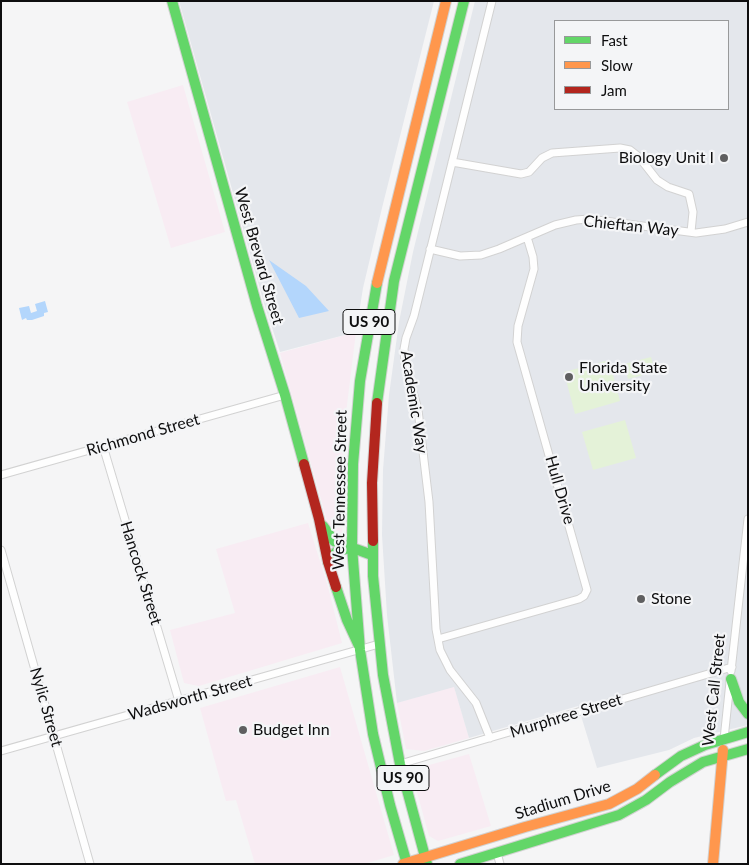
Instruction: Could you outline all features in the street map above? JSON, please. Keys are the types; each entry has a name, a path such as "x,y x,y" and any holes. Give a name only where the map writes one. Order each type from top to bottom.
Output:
{"main road":[{"name":"West Brevard Street","path":"172,1 257,306 285,396 319,519 328,562 347,620 360,650"},
{"name":"West Tennessee Street","path":"407,863 390,805 373,734 360,650 352,548 354,441 365,347 384,246 446,1"},
{"name":"West Tennessee Street","path":"426,860 400,764 379,644 372,555 374,434 391,302 401,249 464,1"},
{"name":"West Brevard Street","path":"319,519 329,536 334,540 372,555"},
{"path":"328,562 336,552 352,548"},
{"path":"731,679 738,700 748,714"},
{"name":"Stadium Drive","path":"407,863 426,860 609,804 637,789 681,756 724,739 748,732"},
{"name":"West Call Street","path":"713,864 724,739"},
{"name":"Stadium Drive","path":"460,864 619,815 646,800 692,768 748,749"}],"street":[{"name":"Academic Way","path":"490,738 479,708 444,661 438,639 429,502 417,406 404,352 405,341 414,316 492,1"},
{"path":"452,162 521,174 529,172 542,158 552,153 620,148 630,150 639,157 657,180 670,188 689,194 693,209 691,232"},
{"name":"Chieftan Way","path":"430,249 460,256 476,256 495,251 560,223 583,219 691,232 716,231 748,222"},
{"name":"Hull Drive","path":"438,639 579,599 587,590 517,342 518,326 534,269 533,257 527,237"},
{"name":"Richmond Street","path":"1,475 285,396"},
{"name":"Hancock Street","path":"103,446 179,701"},
{"name":"West Call Street","path":"724,739 748,519"},
{"name":"Nylic Street","path":"1,550 90,864"},
{"name":"Wadsworth Street","path":"1,751 379,644"},
{"name":"Murphree Street","path":"400,764 732,667"},
{"path":"497,853 500,864"}],"shaded area":[{"path":"179,1 434,1 363,288 356,332 280,352 264,303"},
{"name":"Florida State University","path":"475,1 748,1 748,725 694,738 669,750 597,768 578,706 469,738 454,687 397,703 387,615 382,535 383,470 389,395 399,322 413,252"},
{"path":"183,85 225,232 171,248 127,102"},
{"path":"356,332 347,405 343,464 342,534 338,538 328,524 280,353"},
{"path":"308,523 328,587 342,643 199,686 184,683 170,630 235,613 216,549"},
{"path":"340,667 394,855 364,864 255,864 236,800 226,801 200,708"},
{"path":"454,686 469,738 424,751 406,749 397,703"},
{"path":"469,754 491,826 438,841 429,836 411,770"}],"green space":[{"path":"651,357 655,372 628,379 624,364"},
{"path":"609,360 620,401 575,414 564,372"},
{"path":"625,420 636,458 593,470 582,432"}],"water":[{"path":"269,260 306,286 329,311 299,318"},
{"path":"45,301 48,312 44,313 44,316 32,320 27,320 26,318 22,320 19,308 29,306 31,313 37,311 35,304"}],"traffic: fast":[{"path":"172,1 257,306 304,464"},
{"path":"377,403 394,281 464,1"},
{"path":"377,283 360,381 353,464 352,547 360,650 373,734 390,805 407,864"},
{"path":"323,526 334,541 372,555"},
{"path":"373,541 373,576 383,675 400,764 427,864"},
{"path":"328,562 336,552 352,547"},
{"path":"336,587 347,620 359,646"},
{"path":"731,679 739,702 748,714"},
{"path":"655,775 681,756 705,745 748,732"},
{"path":"460,864 619,815 646,800 670,782 703,762 748,749"}],"traffic: slow":[{"path":"377,283 446,1"},
{"path":"713,864 723,750"},
{"path":"403,864 609,804 637,789 655,775"}],"traffic: jam":[{"path":"373,541 372,483 377,403"},
{"path":"304,464 336,587"}],"place":[{"name":"Biology Unit I","path":"724,158"},
{"name":"Florida State University","path":"569,377"},
{"name":"Stone","path":"641,599"},
{"name":"Budget Inn","path":"243,730"}]}
